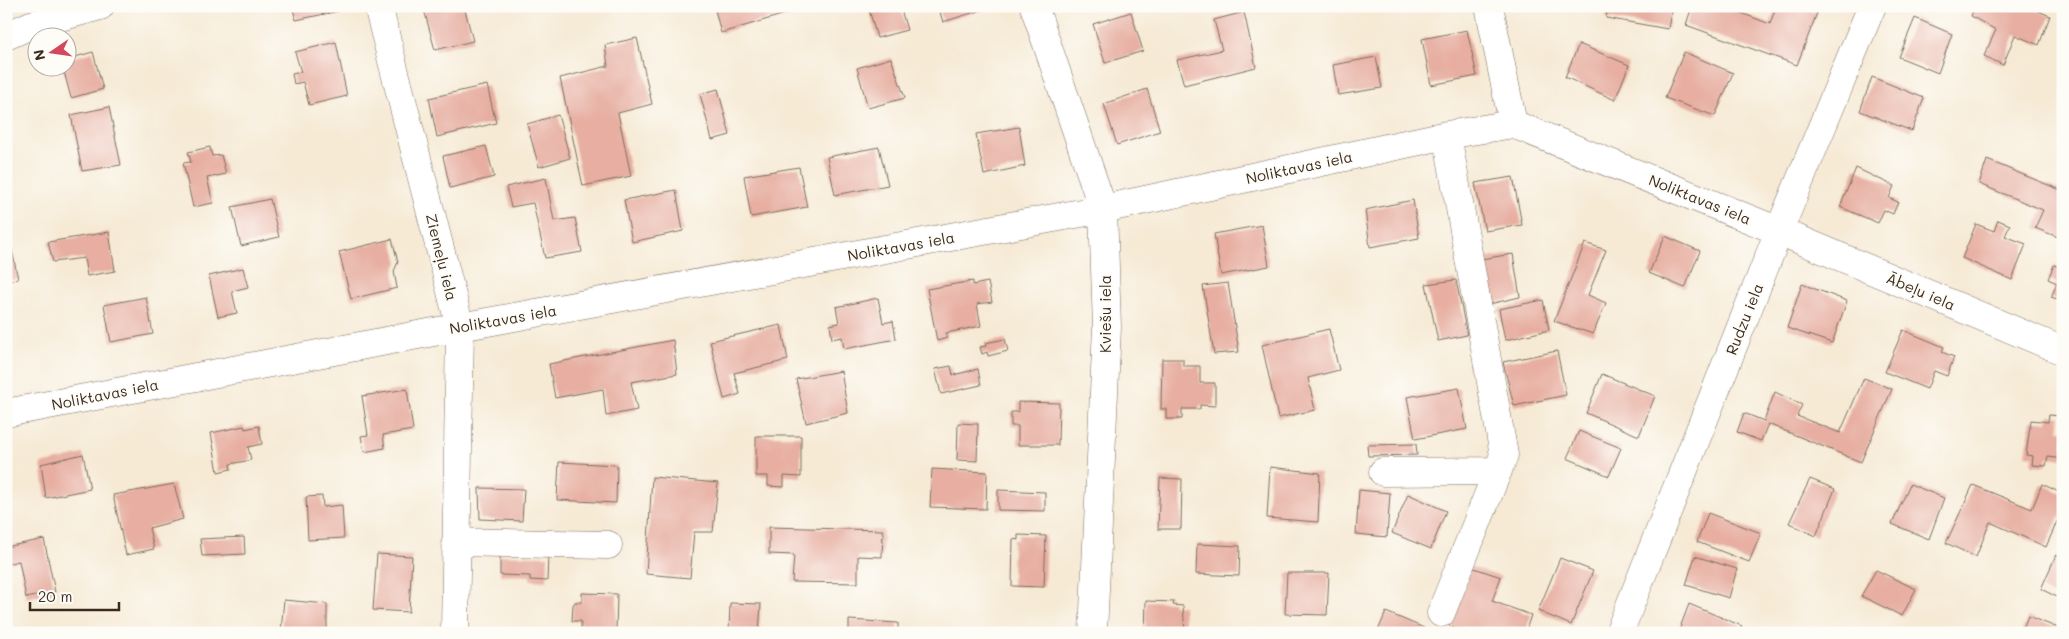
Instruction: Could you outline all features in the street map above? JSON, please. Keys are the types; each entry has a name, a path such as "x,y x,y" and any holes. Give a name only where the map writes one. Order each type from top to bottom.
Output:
{"street":[{"path":"6,36 31,26 100,6"},
{"name":"Ziemeļu iela","path":"378,6 460,327 455,633"},
{"name":"Kviešu iela","path":"1034,6 1103,210 1107,326 1093,633"},
{"path":"1489,6 1513,124"},
{"name":"Rudzu iela","path":"1618,633 1779,231 1872,6"},
{"name":"Noliktavas iela","path":"6,413 460,327 1103,210 1446,136 1513,124 1779,231"},
{"path":"1441,613 1504,455 1446,136"},
{"name":"Ābeļu iela","path":"1779,231 2063,351"},
{"path":"1383,472 1498,471"},
{"path":"456,542 608,545"}],"building":[{"path":"292,6 338,6 339,11 296,20"},
{"path":"423,6 464,6 473,41 435,50"},
{"path":"714,6 801,6 802,9 721,33"},
{"path":"868,6 900,6 907,30 877,38"},
{"path":"938,6 988,6 988,8 943,22"},
{"path":"1608,6 1672,6 1668,29 1606,18"},
{"path":"1692,6 1723,6 1770,24 1776,6 1799,6 1817,13 1797,65 1686,25"},
{"path":"1975,6 2027,6 2050,16 2039,45 2015,35 2003,65 1984,56 1996,30 1971,16"},
{"path":"1131,12 1143,51 1105,63 1093,24"},
{"path":"1244,12 1256,67 1184,85 1177,60 1222,50 1214,20"},
{"path":"1915,18 1952,34 1938,73 1899,57"},
{"path":"1467,30 1477,76 1431,85 1422,39"},
{"path":"637,38 652,104 618,113 631,176 583,186 560,78 608,66 605,45"},
{"path":"336,42 347,96 309,105 303,82 294,84 292,74 301,72 295,52"},
{"path":"1579,44 1629,65 1615,100 1565,77"},
{"path":"93,52 103,89 71,98 66,78 78,78 78,56"},
{"path":"1684,52 1733,73 1715,116 1665,98"},
{"path":"1376,57 1382,88 1338,95 1333,65"},
{"path":"891,58 905,98 868,108 857,68"},
{"path":"1872,77 1924,98 1912,131 1860,111"},
{"path":"487,85 496,123 437,137 429,98"},
{"path":"718,89 730,135 712,140 700,94"},
{"path":"1147,89 1160,131 1117,145 1104,104"},
{"path":"109,107 121,165 82,171 71,115"},
{"path":"558,115 570,158 539,167 527,124"},
{"path":"1019,127 1025,166 984,175 976,134"},
{"path":"486,146 494,177 450,188 443,156"},
{"path":"210,147 212,156 221,155 226,174 207,178 213,203 193,207 183,163 191,162 188,152"},
{"path":"879,147 888,185 835,195 827,157"},
{"path":"1987,160 2063,191 2063,239 2035,228 2043,210 1979,184"},
{"path":"799,167 807,207 751,217 744,176"},
{"path":"1856,168 1894,186 1889,198 1898,202 1893,214 1884,210 1878,223 1840,207"},
{"path":"1513,177 1522,225 1485,231 1475,183"},
{"path":"546,178 554,221 575,218 582,252 545,258 533,203 511,207 506,187"},
{"path":"676,190 683,231 632,242 624,200"},
{"path":"270,199 279,237 241,246 232,207"},
{"path":"1413,200 1419,238 1370,247 1365,210"},
{"path":"1998,220 2010,225 2005,236 2026,244 2012,280 1962,258 1976,224 1994,231"},
{"path":"1262,225 1269,266 1221,275 1214,234"},
{"path":"109,232 115,271 87,276 84,258 53,262 48,242"},
{"path":"9,236 18,279 6,281 6,237"},
{"path":"1665,236 1700,251 1685,288 1649,273"},
{"path":"392,239 398,262 394,271 397,288 351,299 339,252"},
{"path":"1585,243 1606,250 1588,295 1606,303 1593,334 1554,321"},
{"path":"1513,254 1520,297 1489,304 1481,259"},
{"path":"2054,265 2063,268 2063,301 2051,297 2057,283 2048,279"},
{"path":"243,268 248,287 232,291 237,313 218,317 209,276"},
{"path":"1456,280 1467,335 1438,341 1426,284"},
{"path":"973,281 973,285 988,282 992,302 977,304 981,326 946,333 947,338 937,341 927,289"},
{"path":"1228,283 1239,352 1214,354 1203,286"},
{"path":"1802,284 1847,301 1832,343 1787,328"},
{"path":"146,297 153,334 111,342 104,305"},
{"path":"878,298 883,323 893,321 896,339 844,349 842,337 832,339 830,325 839,323 836,307"},
{"path":"1543,300 1549,330 1505,340 1499,309"},
{"path":"781,325 788,360 734,373 740,394 724,399 710,341"},
{"path":"1329,329 1339,370 1308,378 1315,410 1278,418 1262,345"},
{"path":"1903,330 1944,347 1942,352 1954,357 1947,376 1934,371 1927,389 1885,372"},
{"path":"1005,339 1008,351 988,356 987,352 982,354 980,347 986,346 985,343"},
{"path":"673,340 677,374 631,382 637,410 606,416 603,389 555,398 549,364"},
{"path":"1557,351 1566,395 1514,406 1503,362"},
{"path":"1162,359 1183,359 1183,366 1200,366 1200,383 1215,383 1215,406 1200,405 1200,409 1182,409 1182,419 1166,419 1166,409 1161,409"},
{"path":"951,366 953,375 978,369 981,385 941,394 935,369"},
{"path":"841,371 848,413 806,423 796,379"},
{"path":"1602,374 1655,396 1639,436 1586,413"},
{"path":"1864,378 1892,389 1861,462 1768,424 1761,441 1737,432 1744,413 1764,421 1775,392 1802,405 1797,416 1840,433"},
{"path":"1459,388 1467,429 1415,439 1407,397"},
{"path":"407,389 413,430 383,435 385,448 364,452 361,436 368,435 362,396"},
{"path":"1018,402 1059,403 1058,445 1018,445 1018,426 1011,426 1011,412 1018,412"},
{"path":"2049,415 2060,416 2058,430 2063,430 2063,459 2048,457 2046,466 2032,465 2033,456 2026,455 2031,420 2048,422"},
{"path":"958,423 978,424 977,461 957,460"},
{"path":"244,426 245,429 259,426 262,444 248,447 251,460 230,464 231,469 218,472 211,433"},
{"path":"1579,431 1621,448 1609,476 1567,458"},
{"path":"756,436 801,436 801,477 784,476 784,487 768,486 768,476 756,476"},
{"path":"1416,444 1417,455 1368,456 1367,445"},
{"path":"83,454 90,489 46,498 41,464"},
{"path":"559,462 617,465 616,503 557,500"},
{"path":"1270,467 1320,473 1318,522 1267,518"},
{"path":"932,469 987,472 986,509 930,507"},
{"path":"652,477 718,483 713,532 694,532 690,578 646,574"},
{"path":"1160,478 1182,479 1181,529 1158,529"},
{"path":"1810,479 1835,489 1816,536 1789,523"},
{"path":"174,484 183,519 149,528 154,549 126,555 113,495"},
{"path":"1910,484 1944,498 1929,539 1892,524"},
{"path":"2042,484 2063,494 2063,519 2059,517 2046,547 1990,522 1976,557 1946,543 1973,485 2032,509"},
{"path":"479,488 524,489 522,521 480,519"},
{"path":"998,490 1045,492 1045,511 998,510"},
{"path":"1359,490 1390,493 1387,537 1356,534"},
{"path":"1408,494 1446,511 1431,549 1392,533"},
{"path":"322,496 323,507 342,505 344,538 308,540 306,497"},
{"path":"1708,513 1761,533 1749,562 1697,542"},
{"path":"769,527 883,530 882,557 858,556 858,583 792,582 794,555 769,554"},
{"path":"1018,535 1046,536 1044,587 1012,586 1013,539 1018,540"},
{"path":"244,537 245,554 202,556 200,539"},
{"path":"44,539 55,592 26,598 19,561 6,564 6,547"},
{"path":"1197,544 1240,546 1239,576 1196,574"},
{"path":"377,554 412,556 409,612 373,610"},
{"path":"500,555 548,556 547,581 530,580 530,576 500,575"},
{"path":"2056,555 2063,558 2063,600 2041,589"},
{"path":"1695,556 1737,569 1729,598 1686,585"},
{"path":"1560,558 1593,571 1571,625 1538,611"},
{"path":"1471,567 1501,577 1492,601 1531,615 1525,633 1466,633 1449,626"},
{"path":"1876,570 1916,589 1902,616 1861,596"},
{"path":"1287,573 1329,573 1327,615 1285,614"},
{"path":"582,593 617,594 616,633 581,633 581,621 572,621 573,605 575,602 582,602"},
{"path":"284,600 327,604 327,633 281,631"},
{"path":"1146,601 1174,602 1173,605 1183,606 1185,633 1145,633"},
{"path":"730,603 761,604 759,633 729,633"},
{"path":"1689,604 1742,626 1739,633 1678,633"},
{"path":"1386,612 1424,628 1422,633 1377,633"},
{"path":"2028,616 2063,630 2063,633 2021,633"},
{"path":"849,620 898,623 898,633 849,633"},
{"path":"1014,630 1052,631 1052,633 1014,633"}]}
